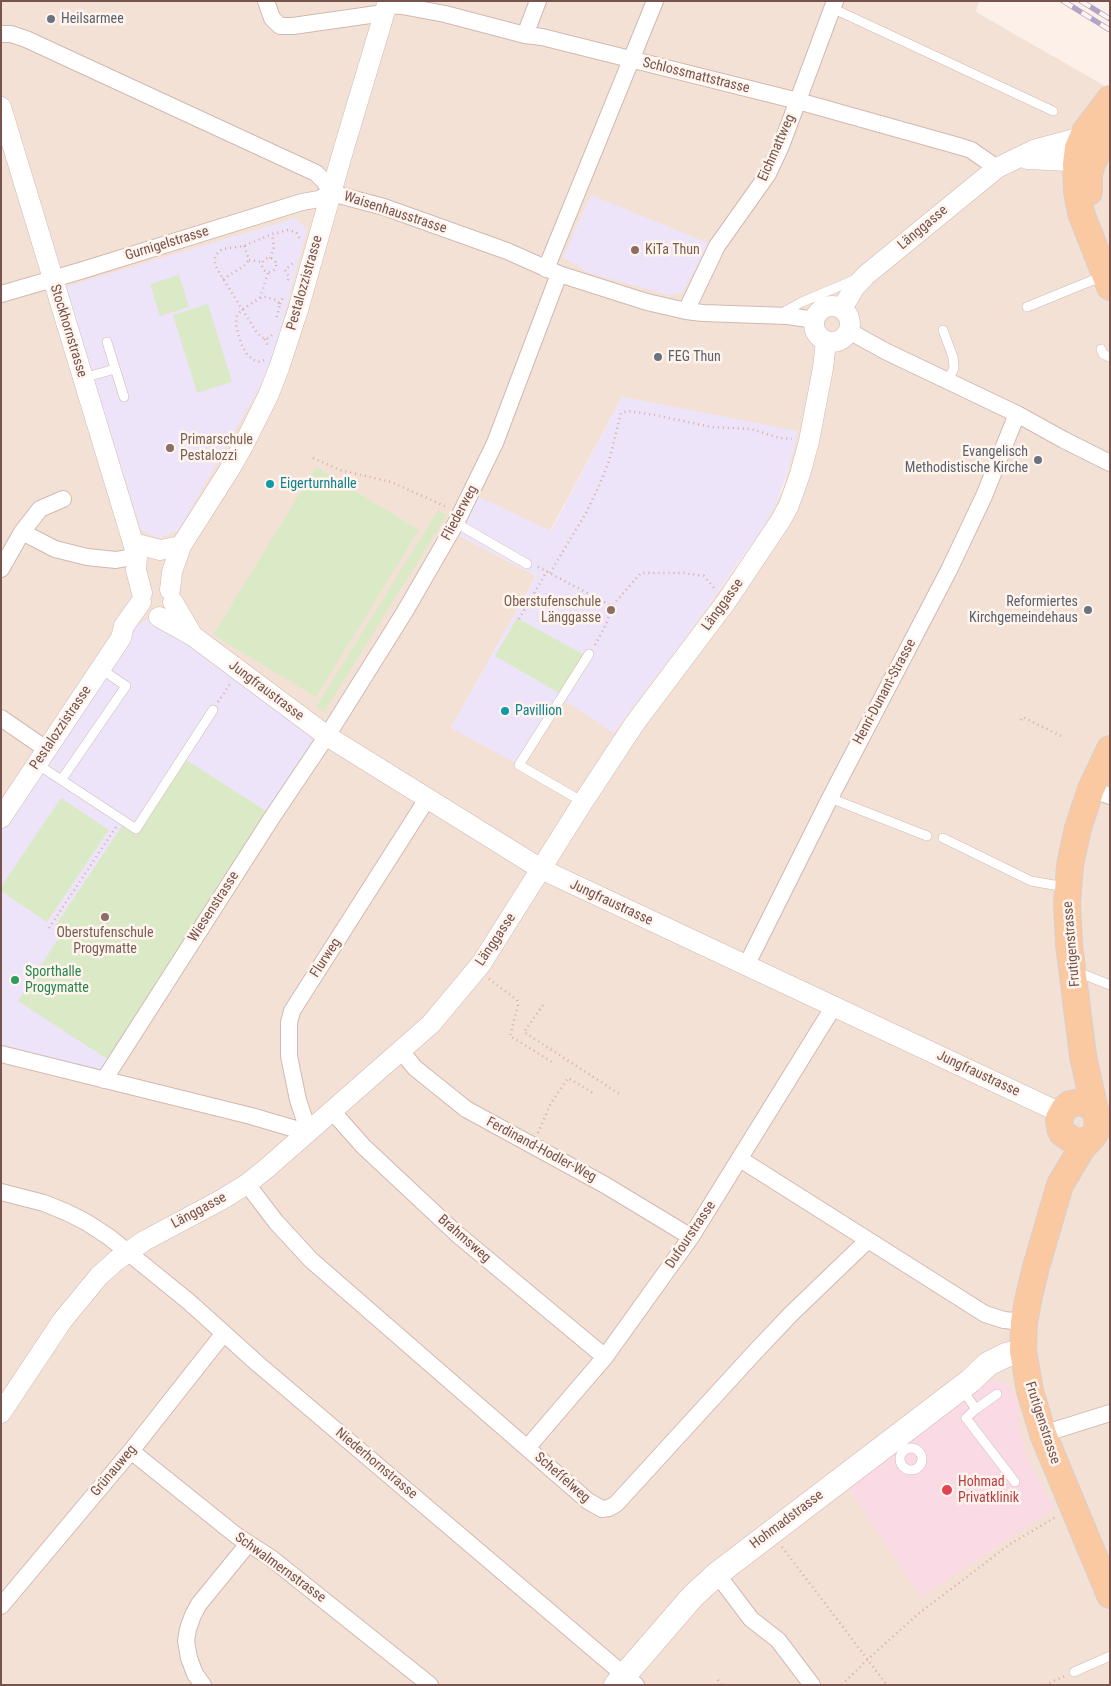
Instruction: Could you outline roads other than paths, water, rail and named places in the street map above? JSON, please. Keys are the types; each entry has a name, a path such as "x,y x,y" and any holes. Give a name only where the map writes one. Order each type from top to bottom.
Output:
{"main road":[{"path":"1100,133 1077,192 1081,212 1109,272"},
{"name":"Frutigenstrasse","path":"1109,1592 1043,1434 1025,1362 1024,1322 1036,1267 1060,1185 1083,1123 1083,1056 1067,922 1068,887 1070,865 1078,828 1100,793 1110,749"},
{"name":"Hohmadstrasse","path":"626,1681 693,1596 717,1574 771,1532 901,1443 968,1381 1025,1362"}],"street":[{"name":"Schlossmattstrasse","path":"266,1 272,18 280,26 293,26 370,14 387,6 447,8 525,35 542,37 798,101 962,147 971,150 997,168"},
{"path":"525,35 538,1"},
{"name":"Fliederweg","path":"327,736 404,613 458,519 496,443 553,271 631,60 655,1"},
{"name":"Eichmattweg","path":"686,312 717,246 768,174 798,101 833,5"},
{"name":"Pestalozzistrasse","path":"1,818 121,638 141,623 172,572 181,546 228,472 268,396 298,310 387,6"},
{"name":"Waisenhausstrasse","path":"1,34 11,34 26,38 316,173 324,181 331,193 384,207 508,252 553,271 647,302 686,312 777,316 815,320"},
{"name":"Stockhornstrasse","path":"3,117 135,550 136,570 156,598"},
{"name":"Länggasse","path":"842,309 854,288 866,275 997,168 1034,150 1100,133"},
{"name":"Gurnigelstrasse","path":"1,294 302,202 319,199 331,193"},
{"path":"831,306 842,309 848,317 850,326 847,335 835,342 821,339 815,330 815,320 821,311 831,306"},
{"path":"849,331 885,351 1018,414 1110,463"},
{"name":"Länggasse","path":"1,1413 70,1310 99,1276 128,1252 247,1184 333,1112 431,1024 481,964 635,723 726,602 781,520 789,505 800,474 809,441 824,368 826,341"},
{"name":"Henri-Dunant-Strasse","path":"746,966 830,798 949,570 984,496 1018,414"},
{"path":"1,569 22,532 40,509 64,499"},
{"path":"22,532 55,549 87,557 116,560 135,550 160,550 181,546"},
{"name":"Jungfraustrasse","path":"156,598 193,636 327,736 541,869 1083,1123"},
{"path":"1,718 42,756"},
{"name":"Wiesenstrasse","path":"104,1080 271,819 327,736"},
{"name":"Flurweg","path":"308,1133 298,1100 289,1056 289,1023 292,1010 427,799"},
{"name":"Dufourstrasse","path":"527,1448 605,1357 691,1236 834,1006"},
{"name":"Ferdinand-Hodler-Weg","path":"401,1051 414,1068 456,1102 478,1116 605,1185 691,1236"},
{"path":"1,1054 251,1116 308,1133"},
{"name":"Brahmsweg","path":"333,1112 363,1146 450,1228 605,1357"},
{"path":"740,1159 985,1314 1004,1320 1024,1322"},
{"name":"Scheffelweg","path":"247,1184 276,1222 311,1260 594,1506 602,1509 610,1508 621,1499 785,1320 868,1240"},
{"name":"Niederhornstrasse","path":"1,1192 44,1203 66,1212 109,1237 224,1333 626,1681"},
{"name":"Grünauweg","path":"1,1606 131,1451 224,1333"},
{"path":"1043,1434 1110,1413"},
{"name":"Schwalmernstrasse","path":"131,1451 248,1544 272,1558 430,1685"},
{"path":"203,1685 195,1674 189,1658 186,1641 188,1628 199,1604 248,1544"},
{"path":"717,1574 751,1619 778,1640 812,1685"}],"lane":[{"path":"833,5 1053,111"},
{"path":"1027,307 1078,290 1109,272"},
{"path":"777,316 802,302 866,275"},
{"path":"943,330 953,357 954,368 948,381"},
{"path":"107,342 124,397"},
{"path":"1101,349 1104,354 1110,357"},
{"path":"82,378 115,369"},
{"path":"458,519 527,564"},
{"path":"583,802 519,765 589,654"},
{"path":"62,779 126,686 101,669"},
{"path":"42,756 62,779 136,829 213,710"},
{"path":"830,798 927,836"},
{"path":"943,838 1031,881 1068,887"},
{"path":"1073,970 1110,985"},
{"path":"968,1381 976,1409"},
{"path":"997,1394 966,1418 1015,1482"},
{"path":"1074,1672 1110,1656"}],"railway":[{"path":"1063,1 1110,30"},
{"path":"1081,1 1110,19"}],"place":[{"name":"Heilsarmee","path":"51,19"},
{"name":"KiTa Thun","path":"635,250"},
{"name":"FEG Thun","path":"658,357"},
{"name":"Primarschule Pestalozzi","path":"170,448"},
{"name":"Evangelisch Methodistische Kirche","path":"1038,460"},
{"name":"Eigerturnhalle","path":"270,484"},
{"name":"Oberstufenschule Länggasse","path":"611,610"},
{"name":"Reformiertes Kirchgemeindehaus","path":"1088,610"},
{"name":"Pavillion","path":"505,711"},
{"name":"Oberstufenschule Progymatte","path":"105,917"},
{"name":"Sporthalle Progymatte","path":"15,980"},
{"name":"Hohmad Privatklinik","path":"947,1490"}]}
